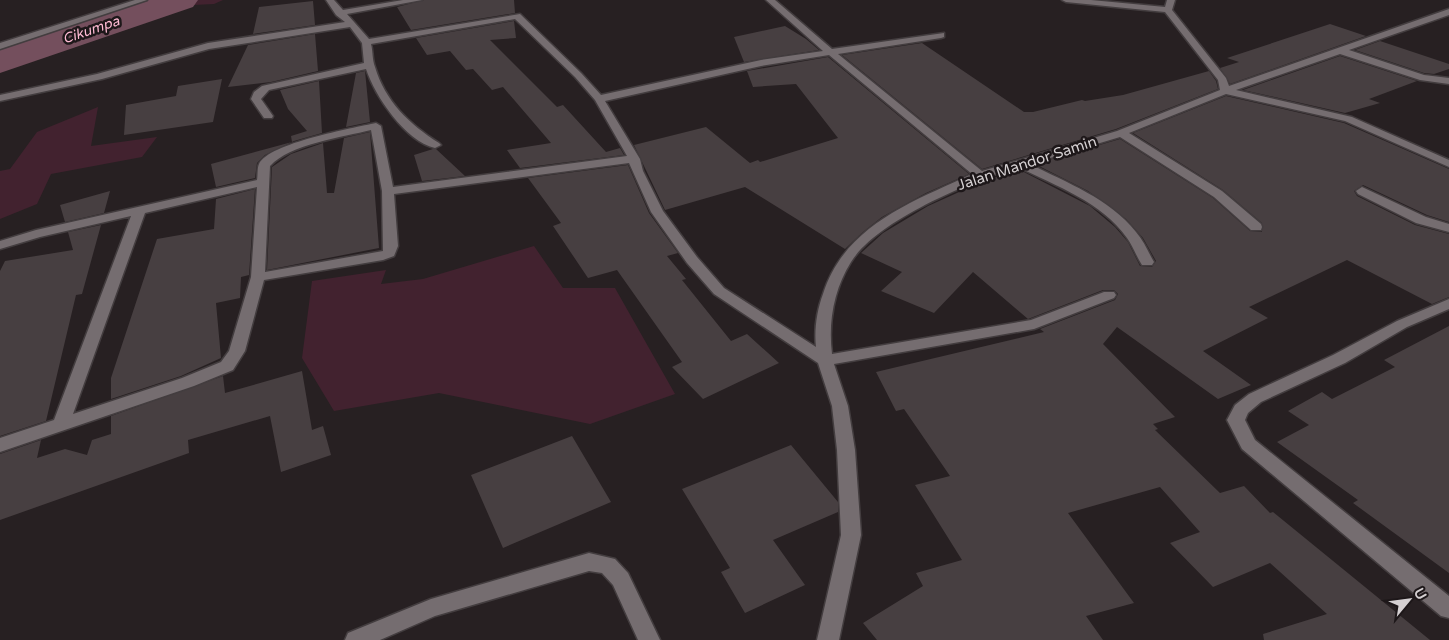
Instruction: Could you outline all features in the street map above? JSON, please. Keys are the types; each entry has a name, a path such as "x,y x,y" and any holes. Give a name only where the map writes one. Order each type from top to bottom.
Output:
{"street":[{"path":"0,46 143,0"},
{"path":"330,0 339,13 352,24 366,42 369,65 379,92 398,118 416,133 435,145"},
{"path":"339,13 418,0"},
{"path":"770,0 831,53 980,175"},
{"path":"1066,0 1169,5 1223,80 1225,91 1348,119 1449,164"},
{"name":"Jalan Mandor Samin","path":"828,640 851,535 846,450 840,406 825,360 823,342 826,306 834,281 846,258 878,227 914,206 980,175 1121,133 1225,91 1449,12"},
{"path":"366,42 517,16 578,75 599,99 634,159 637,171 658,212 692,260 719,291 825,360 1034,324 1109,295"},
{"path":"1431,18 1449,23"},
{"path":"5,97 99,77 208,46 352,24"},
{"path":"599,99 761,63 941,35"},
{"path":"1341,51 1423,78 1449,81"},
{"path":"268,116 256,99 258,94 266,88 369,65"},
{"path":"0,445 62,422 188,382 227,366 237,351 258,277 264,165 274,154 376,126 388,191 391,246 389,253 383,256 258,277"},
{"path":"1121,133 1218,194 1256,226"},
{"path":"388,191 634,159"},
{"path":"1019,163 1087,198 1114,215 1133,235 1147,262"},
{"path":"0,245 36,234 263,182"},
{"path":"1362,191 1421,220 1449,228"},
{"path":"62,422 140,210"},
{"path":"1449,304 1402,324 1339,359 1255,398 1241,409 1236,420 1248,444 1449,609"},
{"path":"356,640 431,608 589,562 608,566 622,579 649,640"}],"shaded area":[{"path":"158,0 223,0 214,4 172,6 0,68 0,50"},
{"path":"98,107 91,146 157,137 142,157 51,174 37,204 0,219 0,171 10,169 37,132"},
{"path":"534,246 563,288 615,288 675,394 590,424 439,393 334,411 302,358 312,281 386,270 381,284 423,279"}],"building":[{"path":"424,0 514,0 515,13 411,30 397,7"},
{"path":"313,1 315,25 253,34 259,7"},
{"path":"514,21 516,38 490,40 557,107 563,105 606,152 620,148 624,155 520,168 507,150 551,143 503,87 492,90 473,69 466,70 450,51 427,55 416,38"},
{"path":"1330,24 1366,36 1230,84 1220,68 1239,62 1227,58"},
{"path":"785,26 819,50 744,62 734,37"},
{"path":"315,34 318,71 271,82 228,87 248,45"},
{"path":"1380,41 1449,64 1449,69 1434,74 1424,73 1355,50"},
{"path":"922,43 1024,112 1033,112 1082,100 1123,95 1209,71 1216,81 1218,89 1116,129 982,169 842,55"},
{"path":"1340,56 1417,81 1369,99 1380,103 1345,113 1243,90"},
{"path":"828,57 969,174 926,193 882,217 845,249 745,187 665,210 634,145 706,127 750,163 758,160 760,162 838,138 796,84 753,87 747,71"},
{"path":"365,71 370,122 346,127 356,73"},
{"path":"222,79 213,122 124,135 126,105 176,96 178,86"},
{"path":"319,81 322,133 292,142 291,136 307,131 288,109 280,90"},
{"path":"1226,96 1344,123 1449,169 1449,222 1427,215 1363,185 1354,191 1357,196 1415,225 1449,234 1449,297 1432,304 1347,260 1249,307 1268,318 1203,351 1251,385 1218,399 1117,327 1103,344 1175,417 1153,424 1158,429 1155,430 1220,493 1244,486 1270,513 1273,512 1430,640 1264,640 1263,634 1327,614 1270,563 1213,587 1170,543 1200,532 1160,487 1068,513 1134,603 1086,616 1103,640 877,640 863,623 923,586 916,573 962,560 915,485 950,476 904,409 896,411 876,372 1044,332 1040,329 1115,300 1118,294 1114,290 1103,290 1028,319 973,272 934,313 881,291 902,272 861,253 883,233 928,206 977,184 1018,169 1090,206 1115,227 1128,242 1140,266 1152,267 1156,261 1143,238 1126,219 1088,191 1035,164 1120,139 1213,198 1250,231 1262,232 1262,223 1223,190 1133,133"},
{"path":"370,132 379,248 267,270 272,167 291,154 323,143 327,193 334,193 344,138"},
{"path":"292,142 265,155 257,163 255,178 216,187 211,164"},
{"path":"436,149 465,176 422,181 414,155"},
{"path":"628,165 649,213 678,253 667,256 686,279 682,280 731,341 747,334 779,363 703,399 672,367 682,362 617,270 588,278 553,226 561,223 528,178"},
{"path":"255,189 249,275 241,277 240,298 216,303 221,358 181,376 111,399 111,378 157,239 214,229 216,199"},
{"path":"110,191 104,213 65,222 60,205"},
{"path":"101,225 82,294 76,295 46,421 0,436 0,271 5,261 73,250 68,232"},
{"path":"1449,326 1449,573 1353,503 1358,500 1277,442 1309,425 1288,411 1322,392 1332,399 1395,367 1384,360"},
{"path":"302,371 312,430 323,426 331,455 281,472 270,416 188,440 189,453 0,520 0,454 41,440 37,458 65,449 87,455 92,440 111,434 111,416 223,376 225,393"},
{"path":"572,436 611,502 503,548 471,475"},
{"path":"791,445 838,502 838,512 773,540 805,585 745,613 721,572 730,568 682,489"}],"waterway":[{"name":"Cikumpa","path":"0,61 181,0"}]}
